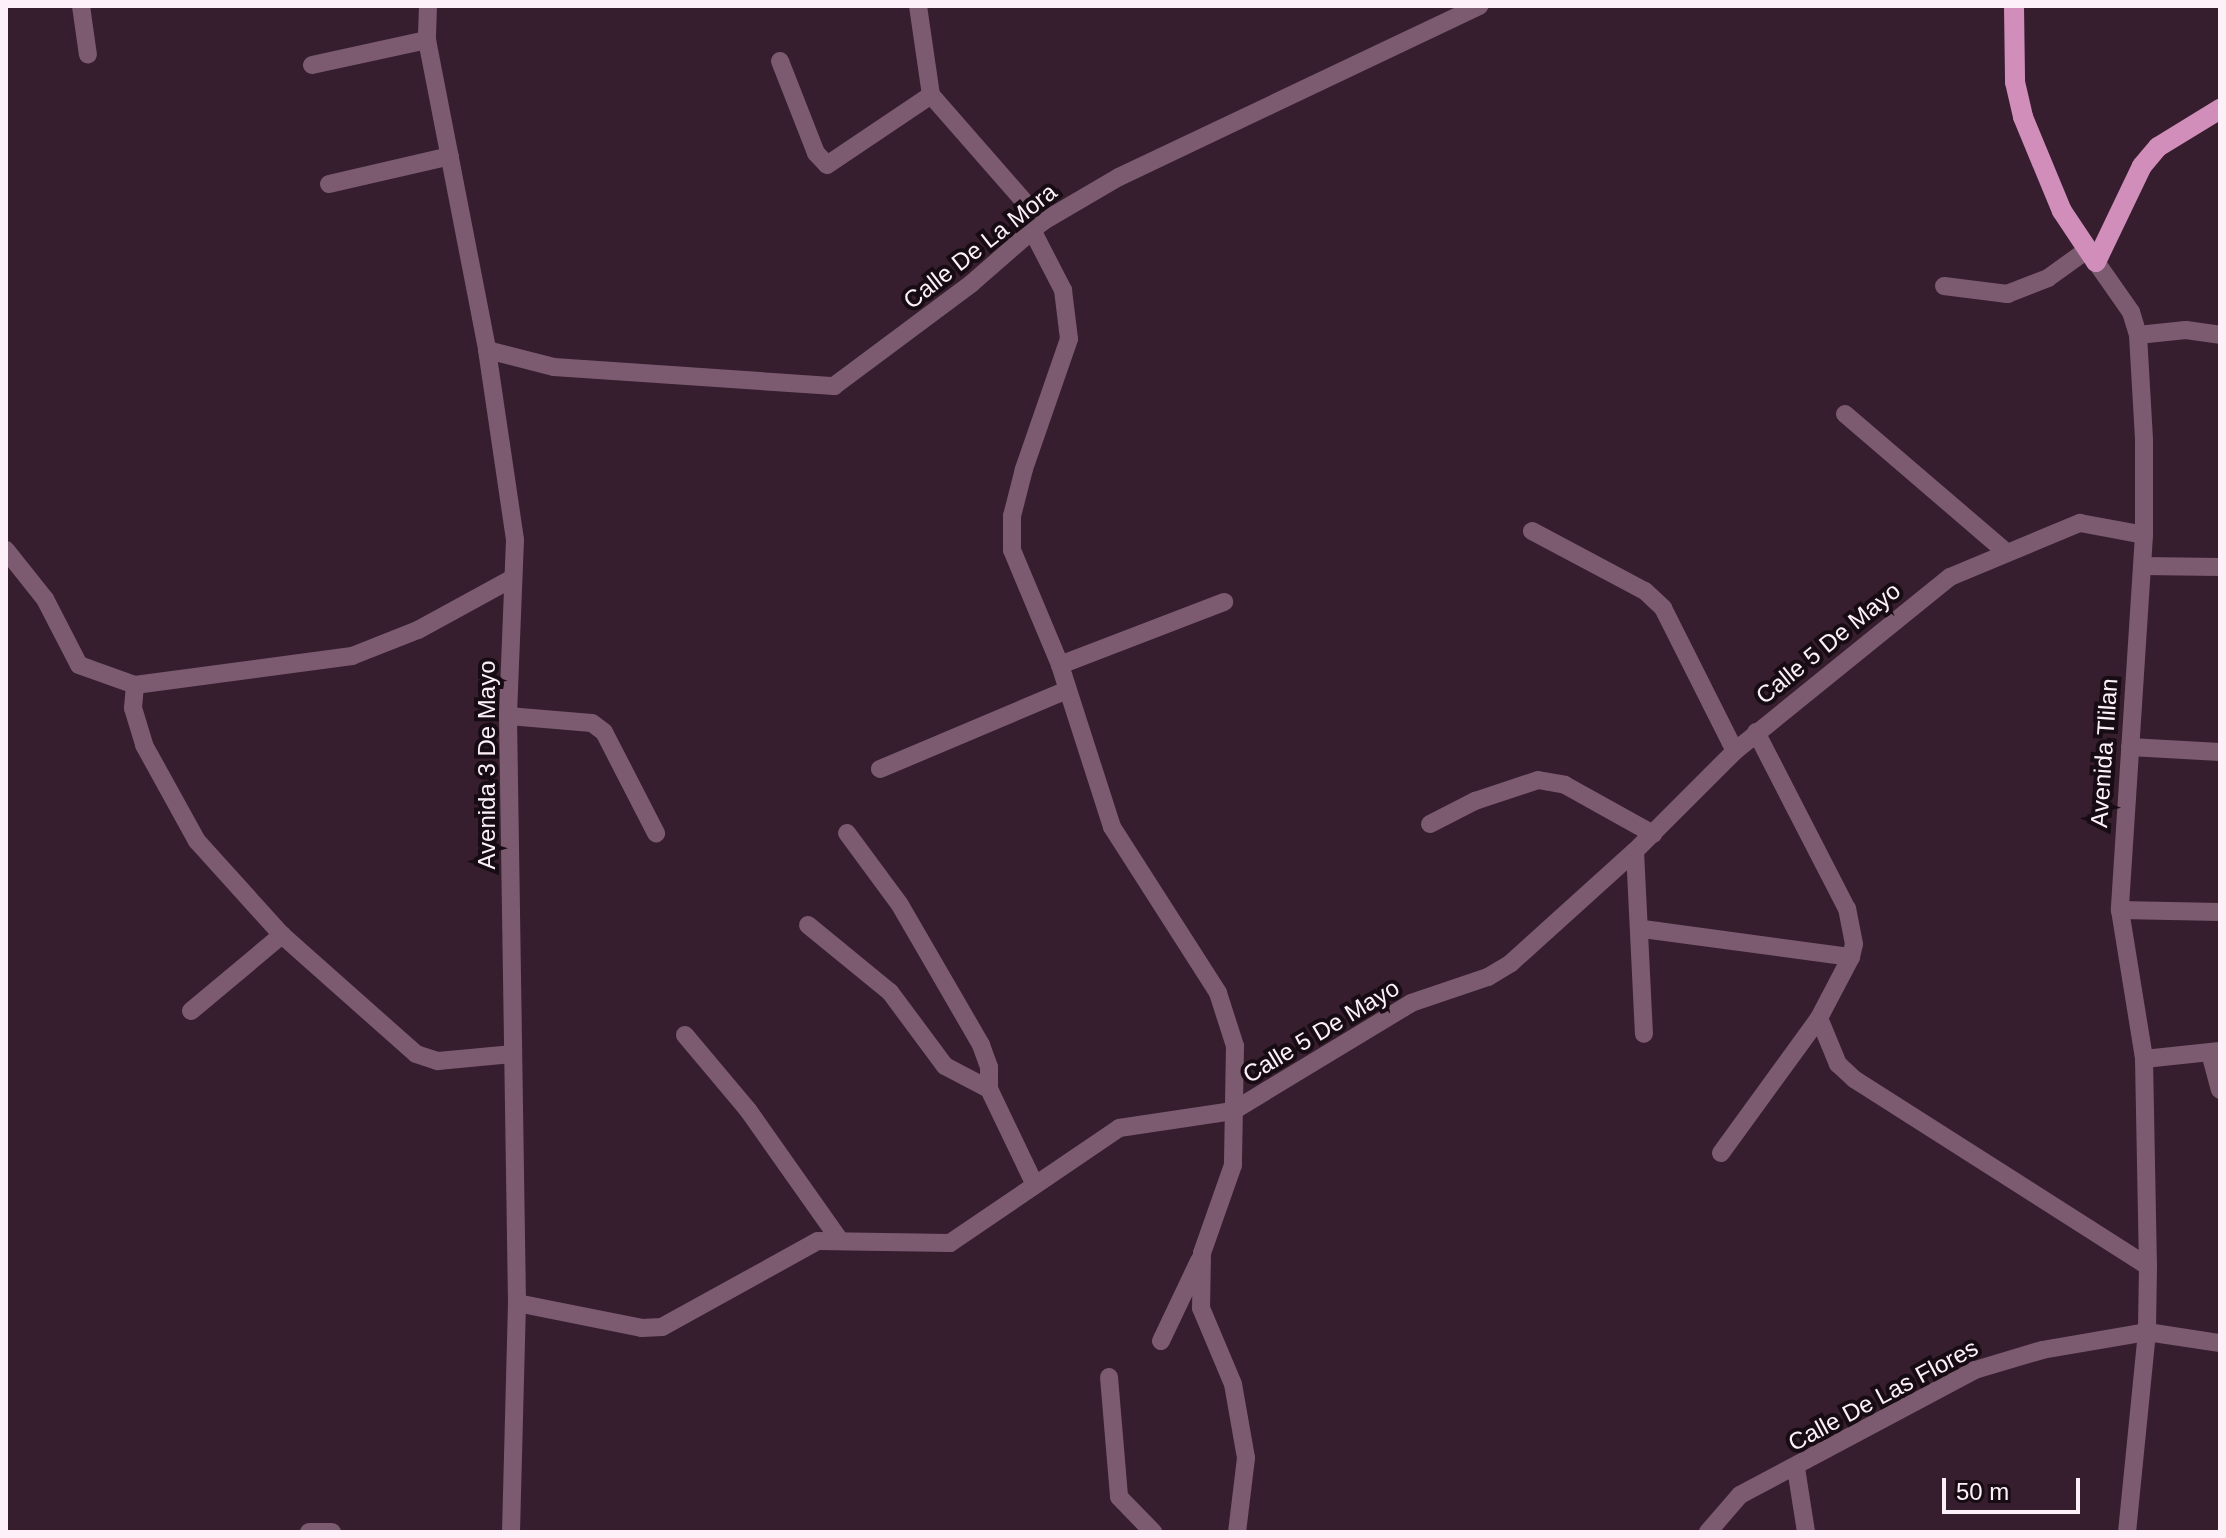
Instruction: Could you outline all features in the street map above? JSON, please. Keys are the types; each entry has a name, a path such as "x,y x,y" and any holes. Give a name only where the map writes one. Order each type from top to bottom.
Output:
{"main road":[{"name":"Avenida Tlilan","path":"2014,6 2015,82 2023,117 2062,211 2092,256"},
{"path":"2092,256 2142,166 2158,147 2220,109"}],"street":[{"path":"81,6 88,55"},
{"name":"Avenida 3 De Mayo","path":"428,6 427,40 508,474 513,578 508,716 517,1303 511,1532"},
{"path":"918,6 931,95 1037,226 1063,290 1069,339 1024,469 1009,539 1060,665 1112,827 1197,957 1229,1019 1235,1046 1233,1165 1202,1253 1161,1341"},
{"name":"Calle De La Mora","path":"487,350 554,367 834,386 972,283 1037,226 1119,177 1479,6"},
{"path":"312,65 427,40"},
{"path":"780,61 816,153 827,165 931,95"},
{"path":"329,184 450,156"},
{"path":"1944,286 2007,294 2092,256"},
{"name":"Avenida Tlilan","path":"2092,256 2131,312 2138,335 2144,535 2120,910 2144,1059 2148,1266 2147,1332 2127,1532"},
{"path":"2138,335 2186,330 2220,335"},
{"path":"1845,414 2005,551"},
{"name":"Calle 5 De Mayo","path":"517,1303 642,1328 662,1327 800,1249 839,1239 950,1243 1119,1128 1233,1111 1411,1003 1488,977 1511,963 1635,851 1756,732 1950,577 2005,551 2080,523 2144,535"},
{"path":"1532,531 1645,591 1663,608 1735,751"},
{"path":"6,550 45,599 79,665 135,685 352,656 418,630 513,578"},
{"path":"2142,566 2220,567"},
{"path":"1060,665 1224,602"},
{"path":"135,685 133,708 144,745 197,841 282,935 416,1054 438,1061 513,1054"},
{"path":"880,769 1067,690"},
{"path":"508,716 592,723 604,732 656,833"},
{"path":"1721,1153 1819,1018 1851,957 1854,944 1847,909 1756,732"},
{"path":"2130,747 2220,752"},
{"path":"1430,824 1475,801 1538,780 1565,785 1653,834"},
{"path":"847,833 900,905 981,1045 989,1067 989,1089 1034,1183"},
{"path":"1635,851 1643,929 1644,1034"},
{"path":"2120,910 2220,912"},
{"path":"808,925 890,992 945,1066 989,1089"},
{"path":"1643,929 1851,957"},
{"path":"191,1011 282,935"},
{"path":"1819,1018 1828,1047 1854,1079 2148,1266"},
{"path":"685,1035 727,1083 839,1239"},
{"path":"2144,1059 2215,1052 2220,1090"},
{"path":"1202,1253 1205,1326 1233,1384 1246,1458 1237,1532"},
{"name":"Calle De Las Flores","path":"1708,1532 1740,1495 1796,1468 1975,1370 2042,1350 2147,1332 2220,1343"},
{"path":"1109,1377 1119,1497 1153,1532"},
{"path":"1796,1468 1806,1532"},
{"path":"309,1532 332,1532"}]}
